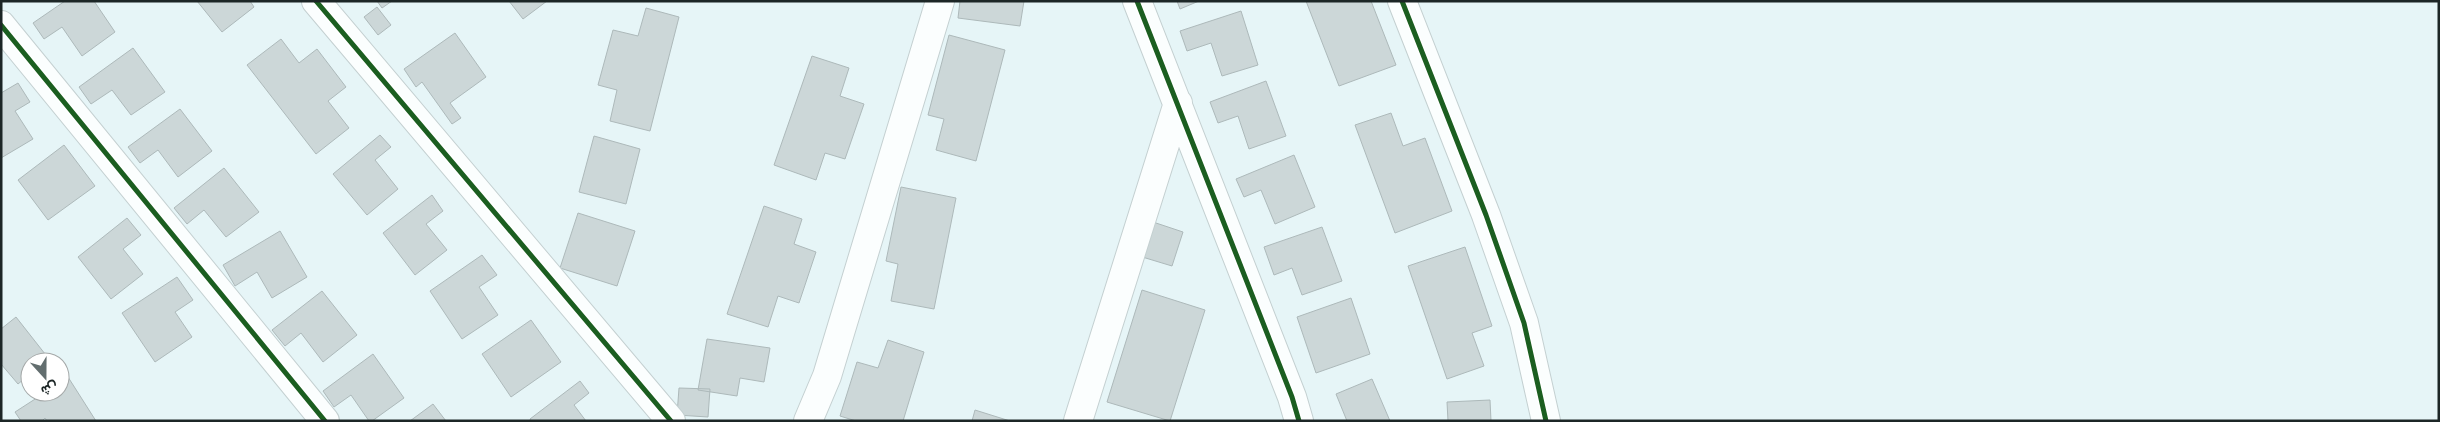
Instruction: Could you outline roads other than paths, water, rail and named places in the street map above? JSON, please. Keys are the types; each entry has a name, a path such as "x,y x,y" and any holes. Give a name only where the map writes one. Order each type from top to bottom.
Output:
{"street":[{"path":"316,1 671,421"},
{"path":"808,421 827,376 940,1"},
{"path":"1137,1 1289,388 1298,421"},
{"path":"1402,1 1486,215 1517,305 1546,421"},
{"path":"1,25 325,421"},
{"path":"1078,421 1178,103"}]}
